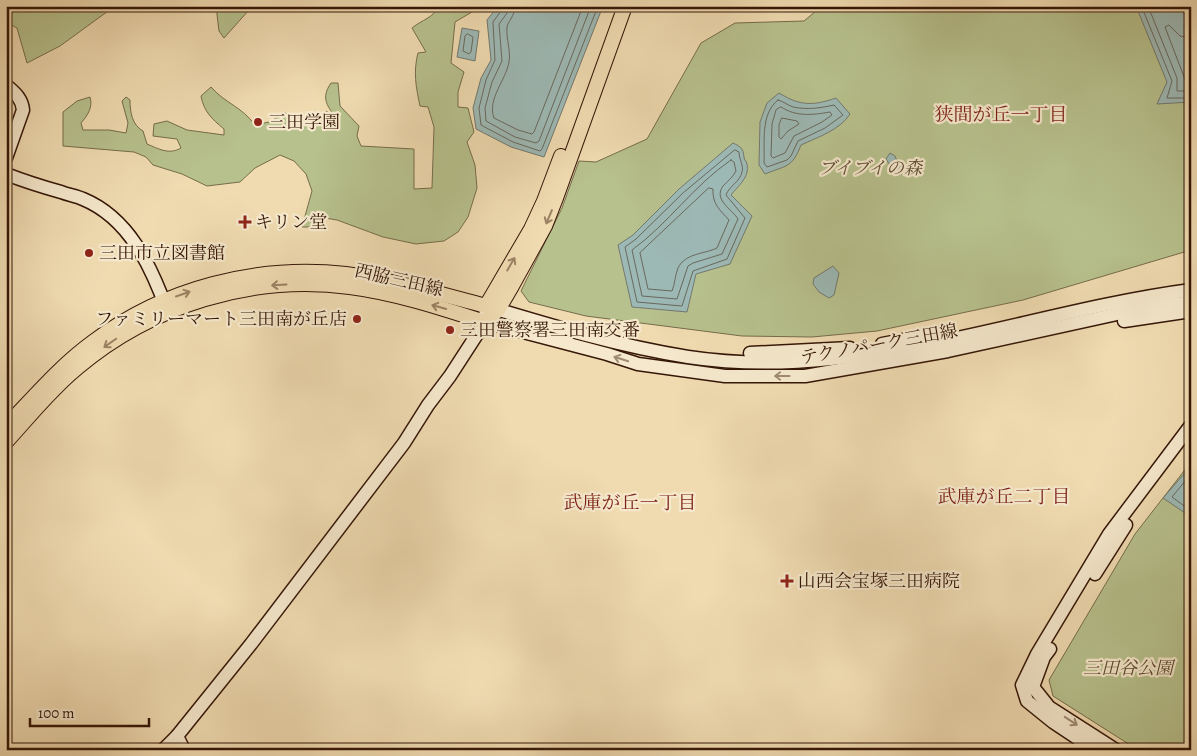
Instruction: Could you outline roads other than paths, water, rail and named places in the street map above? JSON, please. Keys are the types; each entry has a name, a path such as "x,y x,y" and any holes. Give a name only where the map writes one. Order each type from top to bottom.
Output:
{"main road":[{"path":"163,750 178,736 251,644 404,443 485,322 544,201 616,6"},
{"path":"492,308 545,226 624,6"},
{"path":"6,85 19,97 23,106 6,158"},
{"path":"6,174 94,203 111,216 132,237 157,284 166,306"},
{"name":"西脇三田線","path":"6,426 69,361 117,325 166,306 212,285 235,279 277,272 346,274 382,280 492,308"},
{"path":"653,350 751,353 847,349 949,331 1134,291 1191,283"},
{"name":"西脇三田線","path":"6,442 77,368 123,334 166,306 272,285 318,284 382,293 485,322"},
{"name":"テクノパーク三田線","path":"492,308 622,344 689,357 734,361 782,362 830,359 916,347 1144,296 1191,290"},
{"name":"テクノパーク三田線","path":"485,322 638,364 725,376 804,376 948,351 1149,307 1191,302"},
{"path":"804,376 869,374 945,360 1133,319 1191,311"},
{"path":"1095,750 1053,722 1027,701 1022,685 1037,654 1108,534 1191,425"},
{"path":"1116,750 1049,707 1033,687 1044,657 1117,538 1191,440"},
{"path":"178,736 184,750"}],"water":[{"path":"498,6 603,6 544,157 511,147 476,129 473,108 481,78 491,60 487,20"},
{"path":"1118,6 1177,6 1191,21 1191,102 1157,104 1167,82 1138,11 1118,9"},
{"path":"462,28 479,31 475,61 457,57"},
{"path":"779,93 794,100 807,103 836,98 850,114 835,129 801,145 795,158 788,165 765,174 759,165 760,122 767,103"},
{"path":"733,143 742,150 747,164 747,173 731,195 752,216 730,264 696,274 687,312 632,307 618,245 633,235 679,189"},
{"path":"890,153 895,156 898,164 906,172 899,175 895,173 886,159"},
{"path":"833,266 839,273 834,295 829,298 819,292 813,284 814,278"},
{"path":"1191,466 1191,517 1163,498"}],"place":[{"name":"三田学園","path":"258,122"},
{"name":"キリン堂","path":"245,222"},
{"name":"三田市立図書館","path":"89,253"},
{"name":"ファミリーマート三田南が丘店","path":"357,319"},
{"name":"三田警察署三田南交番","path":"450,330"},
{"name":"山西会宝塚三田病院","path":"787,581"}],"district":[{"name":"狭間が丘一丁目","path":"1001,114"},
{"name":"武庫が丘二丁目","path":"1004,496"},
{"name":"武庫が丘一丁目","path":"630,502"}],"park label":[{"name":"ブイブイの森","path":"870,168"},
{"name":"三田谷公園","path":"1128,668"}]}
